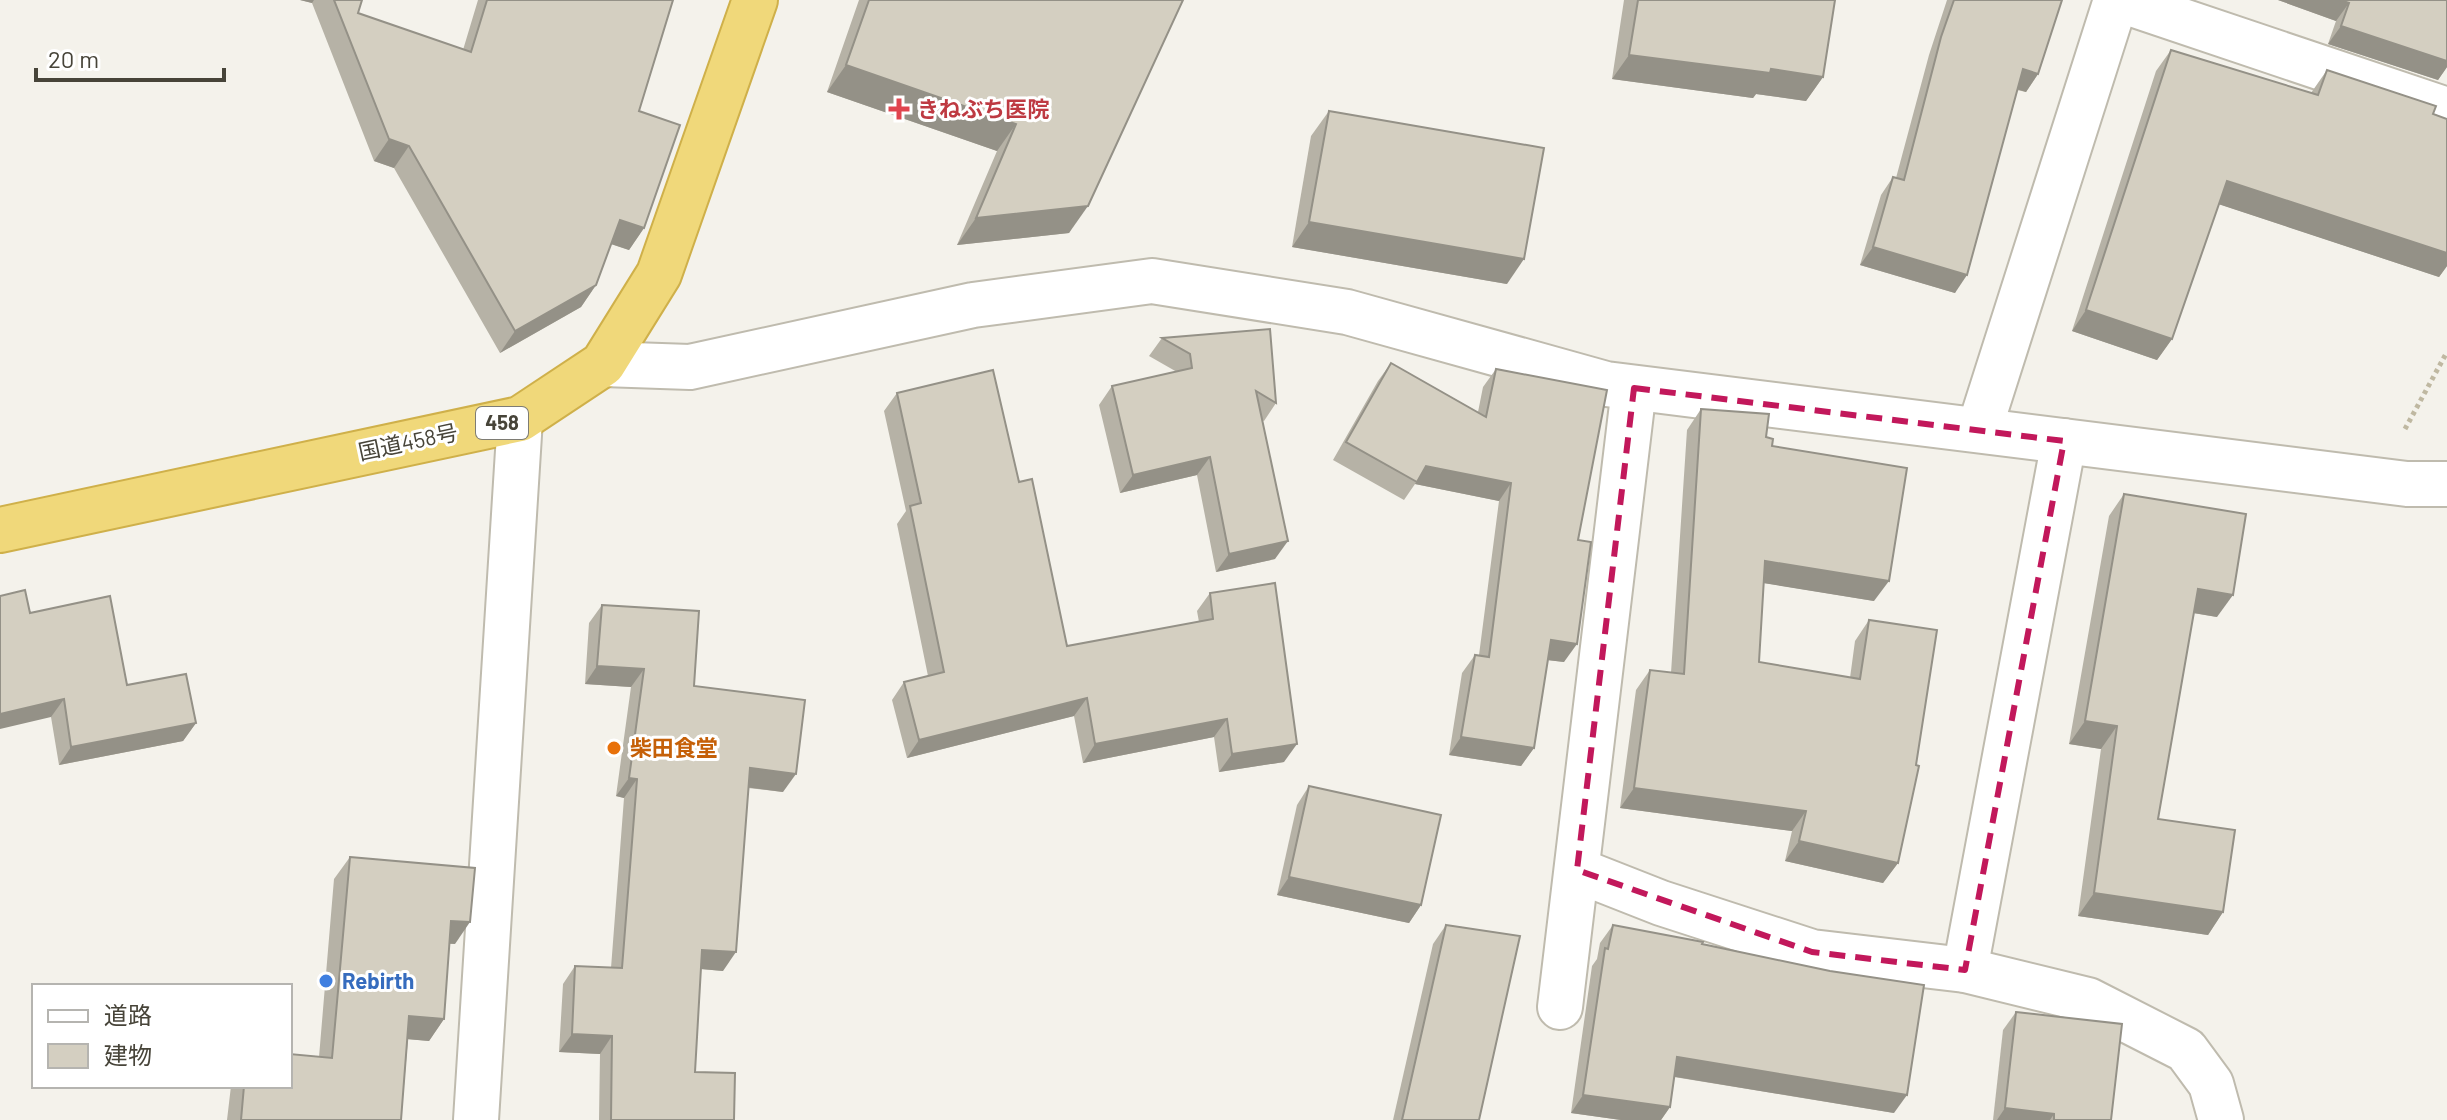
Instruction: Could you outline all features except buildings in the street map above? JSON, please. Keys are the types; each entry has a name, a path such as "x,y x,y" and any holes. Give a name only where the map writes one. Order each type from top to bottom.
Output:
{"highway":[{"name":"国道458号","path":"0,530 520,419 603,364 659,274 755,0"}],"street":[{"path":"1979,430 2118,0 2447,110"},
{"path":"603,364 690,367 973,305 1152,281 1347,312 1606,384 2411,482"},
{"path":"1560,1007 1634,388"},
{"path":"476,1120 520,419"},
{"path":"1965,970 2064,441"},
{"path":"1577,870 1661,903 1812,952 1965,970 2088,1000 2186,1050 2211,1084 2221,1120"}],"path":[{"path":"2411,482 2447,352"}],"highlighted area":[{"path":"1634,388 2064,441 1965,970 1812,952 1577,870"}],"place":[{"name":"きねぶち医院","path":"899,109"},
{"name":"柴田食堂","path":"614,748"},
{"name":"Rebirth","path":"326,981"}]}
